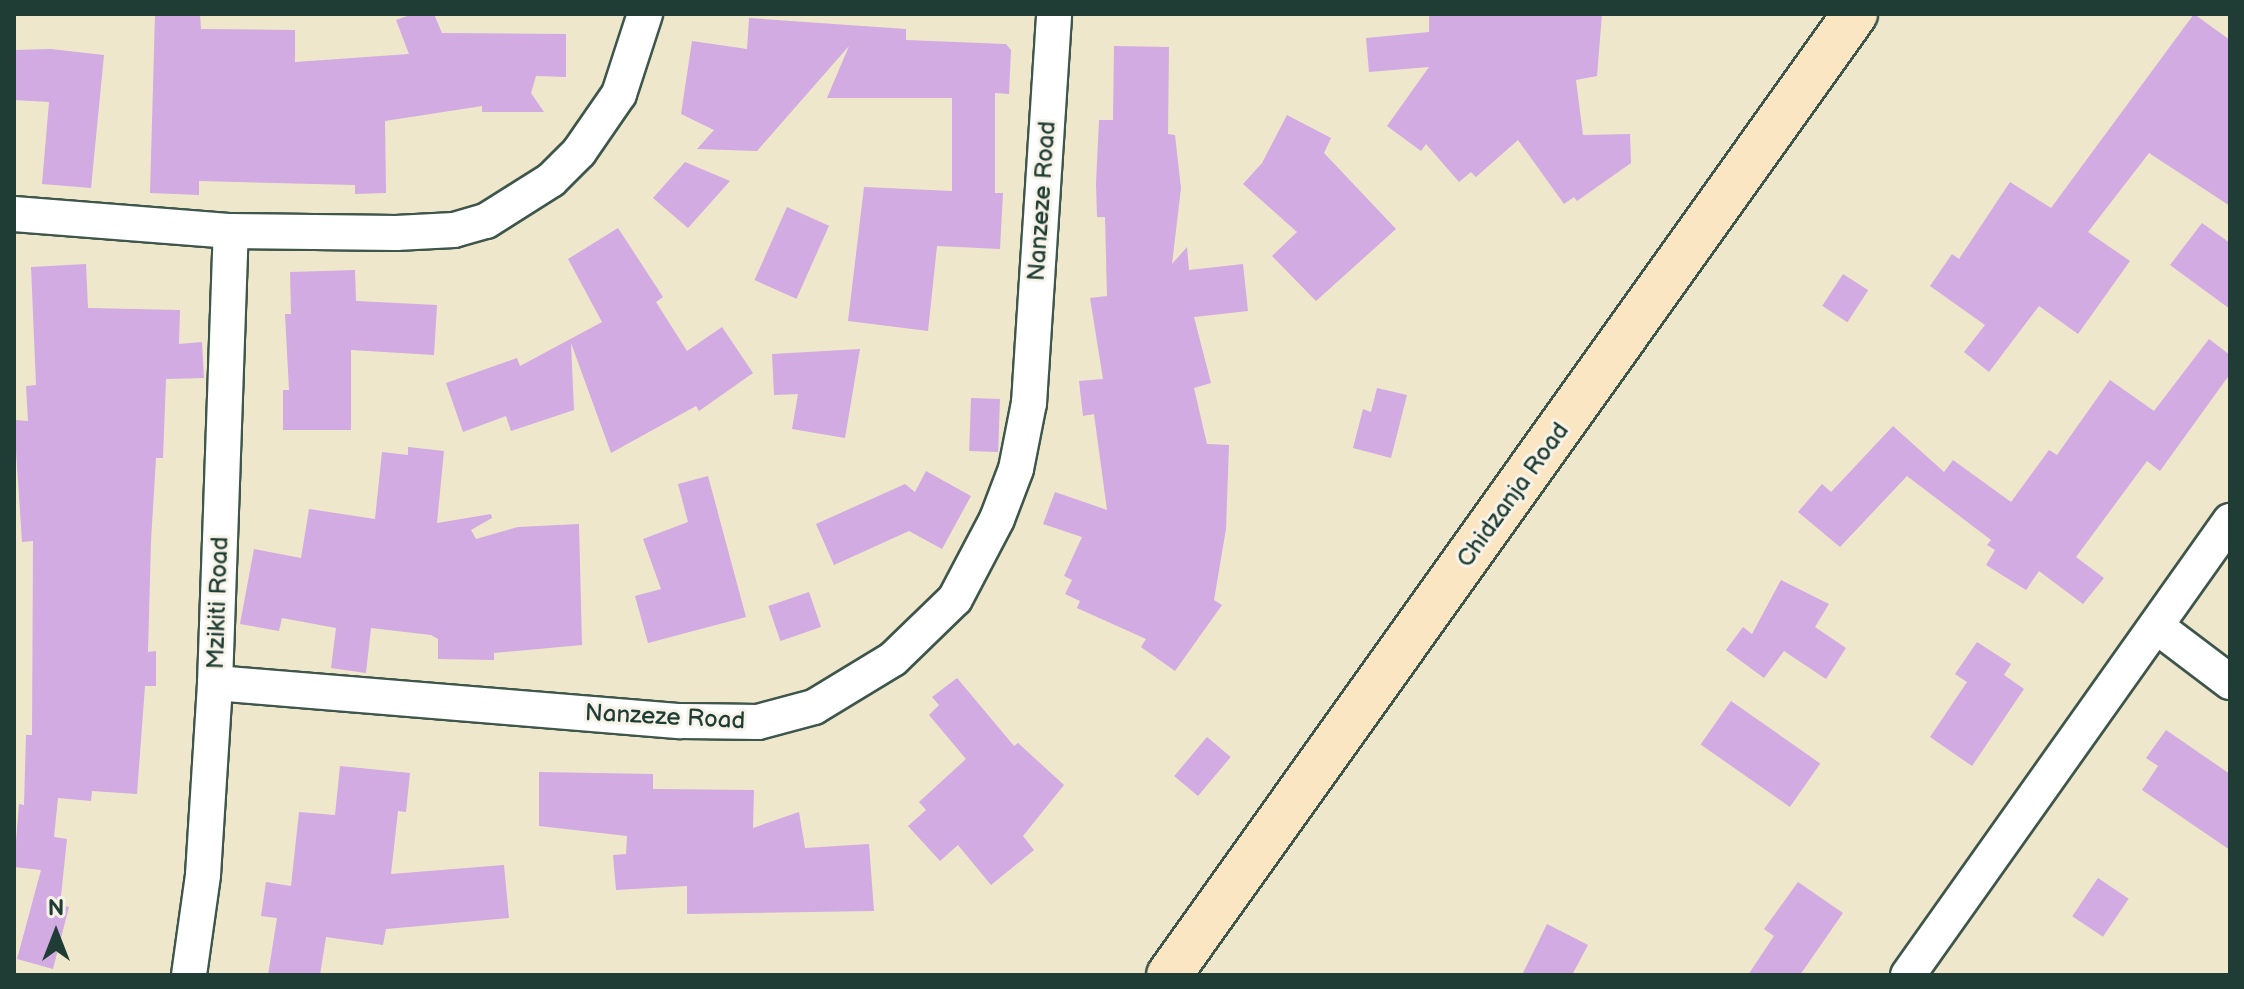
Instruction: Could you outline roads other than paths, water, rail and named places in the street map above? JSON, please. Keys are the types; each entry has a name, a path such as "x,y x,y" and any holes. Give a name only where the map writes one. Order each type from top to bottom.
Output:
{"street":[{"path":"14,214 231,231 454,230 496,215 551,180 579,152 619,94 645,14"},
{"name":"Nanzeze Road","path":"215,683 680,721 758,722 814,707 893,659 955,599 997,519 1016,469 1029,403 1054,14"},
{"name":"Chidzanja Road","path":"1169,975 1855,14"},
{"name":"Mzikiti Road","path":"189,975 203,875 215,683 231,231"},
{"path":"1908,975 2230,521"},
{"path":"2156,626 2230,682"}]}
